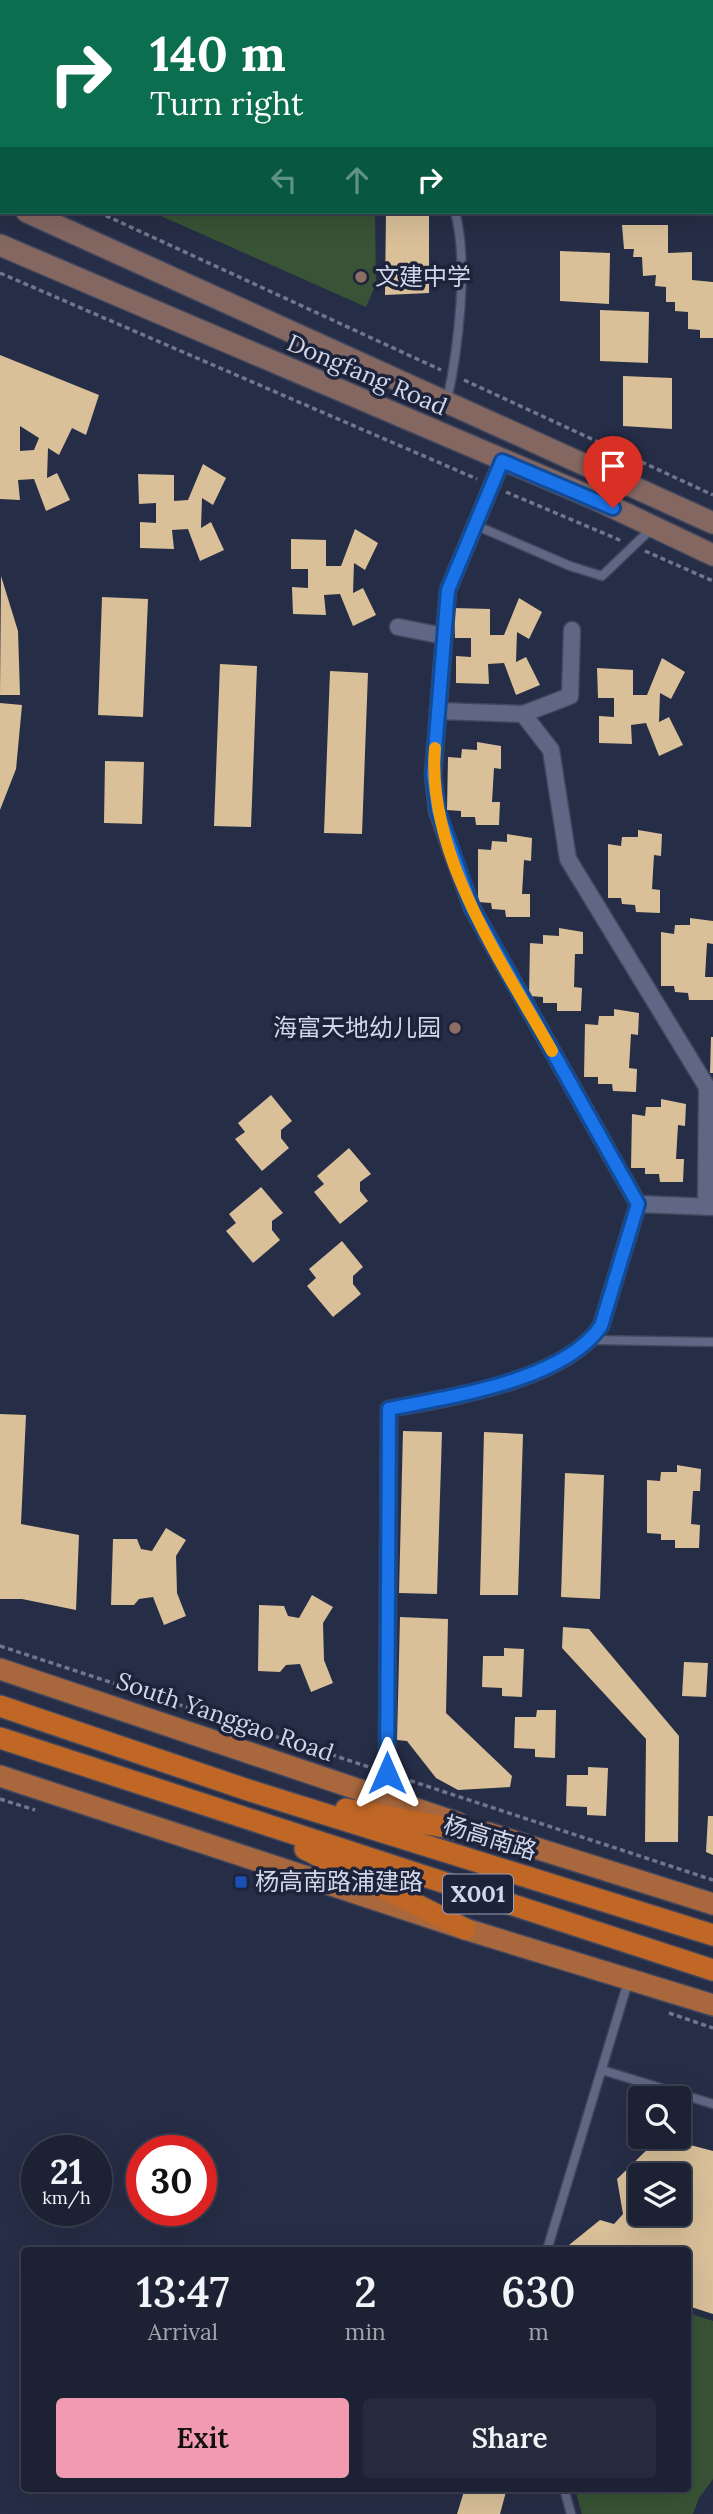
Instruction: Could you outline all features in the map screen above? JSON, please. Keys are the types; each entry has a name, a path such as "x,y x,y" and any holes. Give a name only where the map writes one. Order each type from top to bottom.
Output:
{"highway":[{"name":"X001","path":"0,1706 251,1791"},
{"name":"X001","path":"0,1738 713,1970"},
{"path":"251,1791 504,1838"},
{"name":"杨高南路","path":"251,1791 713,1935"},
{"path":"243,1818 465,1929"}],"main road":[{"name":"Dongfang Road","path":"31,214 713,523"},
{"name":"Dongfang Road","path":"0,245 593,498 713,555"},
{"name":"South Yanggao Road","path":"0,1669 504,1838 713,1904"},
{"name":"X001","path":"0,1776 465,1929 713,2004"}],"street":[{"path":"387,1773 389,1409 479,1392 570,1358 592,1340 601,1326 638,1204 472,908 438,811 433,775 448,590 502,461"},
{"path":"398,627 444,636"},
{"path":"438,711 523,714 570,696 572,630"},
{"path":"523,714 551,750 568,859 707,1087 710,1207 638,1204"}],"lane":[{"path":"446,404 453,375 461,286 455,214"},
{"path":"475,525 570,566 602,576 653,527"},
{"path":"592,1340 713,1342"},
{"path":"548,2247 628,1979"},
{"path":"602,2070 713,2104"},
{"path":"565,2492 571,2514"}],"path":[{"name":"Dongfang Road","path":"102,214 713,495"},
{"path":"0,273 713,580"},
{"path":"0,1646 713,1880"}],"green space":[{"path":"157,214 375,214 376,284 366,307"},
{"path":"691,2314 713,2321 713,2479 699,2498 693,2514 582,2514 576,2492 691,2492"}],"building":[{"path":"386,214 429,214 429,293 385,295"},
{"path":"622,225 668,225 668,253 692,252 692,280 713,282 713,338 700,338 700,330 688,329 688,312 675,311 675,302 666,302 666,287 655,286 656,275 643,276 642,257 633,257 634,249 624,249"},
{"path":"560,251 610,253 609,304 560,301"},
{"path":"600,310 649,312 648,363 600,361"},
{"path":"0,355 99,395 86,435 72,428 59,455 48,448 47,478 57,473 70,500 46,511 34,479 18,480 20,500 0,499","holes":["20,426 39,438 34,450 20,451"]},
{"path":"623,376 672,378 672,429 623,426"},
{"path":"203,464 226,478 213,505 202,498 201,528 211,522 224,550 200,561 188,529 172,530 174,549 140,548 140,522 156,523 156,503 139,504 138,474 174,475 174,501 188,500"},
{"path":"355,529 378,543 365,570 354,563 353,593 363,588 376,615 353,626 340,594 324,595 326,615 293,614 292,587 308,588 308,569 291,569 291,539 326,540 326,566 341,566"},
{"path":"1,576 18,631 20,695 0,695"},
{"path":"102,597 148,599 143,717 98,715"},
{"path":"519,598 542,612 529,639 517,632 516,662 526,657 540,685 516,695 504,663 488,664 489,684 456,683 456,656 471,657 471,638 455,638 454,608 490,609 490,635 504,635"},
{"path":"662,658 685,672 671,699 660,693 659,722 669,717 683,745 659,756 646,723 631,725 632,744 599,743 599,716 614,717 614,698 598,698 597,668 633,670 633,695 647,695"},
{"path":"220,664 257,666 251,827 214,826"},
{"path":"330,671 368,673 362,834 324,833"},
{"path":"0,703 22,705 16,769 0,810"},
{"path":"477,742 501,746 501,769 494,768 492,802 500,802 499,825 476,825 475,817 461,817 461,811 447,810 448,757 461,758 462,749 477,750"},
{"path":"105,761 144,762 142,824 104,823"},
{"path":"638,830 662,834 661,856 654,855 652,889 660,890 660,913 636,912 635,905 622,904 621,898 608,898 608,844 621,846 622,837 638,837"},
{"path":"507,834 532,838 531,861 524,860 522,894 530,894 530,917 506,917 505,910 492,909 491,903 478,902 478,849 491,850 492,841 507,842"},
{"path":"690,918 713,921 713,944 707,943 705,977 713,977 713,1000 689,1000 688,993 675,992 674,986 661,986 661,932 674,934 675,925 690,925"},
{"path":"559,928 583,932 583,954 575,954 574,987 582,988 581,1011 557,1011 557,1003 543,1003 543,997 529,996 530,943 543,944 543,935 559,936"},
{"path":"614,1009 639,1013 638,1035 631,1034 629,1068 637,1069 636,1092 613,1091 612,1084 598,1084 598,1077 584,1077 585,1024 598,1025 599,1016 614,1016"},
{"path":"713,1037 713,1073 710,1073"},
{"path":"271,1095 292,1121 281,1130 281,1138 289,1148 262,1171 235,1139 245,1132 238,1123"},
{"path":"661,1099 686,1104 685,1126 678,1125 676,1159 684,1159 683,1182 660,1182 659,1174 645,1174 645,1168 631,1168 632,1114 645,1116 646,1107 661,1107"},
{"path":"349,1148 371,1174 360,1182 360,1191 368,1201 340,1224 314,1192 324,1184 317,1176"},
{"path":"261,1187 283,1213 272,1221 272,1230 280,1240 253,1263 226,1231 236,1223 229,1214"},
{"path":"342,1241 363,1267 353,1276 353,1284 361,1294 333,1317 307,1286 316,1278 309,1269"},
{"path":"0,1414 26,1415 21,1524 79,1535 76,1610 22,1599 0,1599"},
{"path":"403,1431 442,1432 437,1594 399,1593"},
{"path":"484,1432 523,1434 518,1595 480,1595"},
{"path":"677,1465 701,1469 700,1491 693,1491 691,1524 700,1525 699,1548 675,1548 675,1540 661,1540 661,1534 647,1533 647,1480 660,1481 661,1472 677,1472"},
{"path":"565,1473 604,1475 600,1599 561,1597"},
{"path":"166,1528 186,1540 176,1556 177,1593 186,1616 164,1625 153,1597 139,1599 134,1605 111,1605 113,1539 137,1539 141,1549 152,1551"},
{"path":"312,1595 333,1607 323,1623 324,1660 333,1683 311,1692 300,1664 286,1665 280,1672 258,1671 259,1605 284,1606 288,1616 299,1618"},
{"path":"400,1617 448,1619 446,1713 512,1776 510,1787 458,1790 436,1778 407,1741 397,1740"},
{"path":"563,1627 589,1629 679,1736 678,1842 645,1842 646,1739 562,1648"},
{"path":"504,1648 524,1649 522,1697 502,1696 502,1688 482,1687 483,1656 504,1656"},
{"path":"684,1662 708,1663 706,1697 682,1696"},
{"path":"537,1710 556,1710 555,1758 535,1757 535,1749 514,1748 515,1717 536,1717"},
{"path":"588,1767 608,1768 606,1816 587,1815 587,1807 566,1806 567,1775 588,1775"},
{"path":"708,1816 713,1816 713,1855 706,1852"},
{"path":"691,2145 713,2151 713,2314 691,2307 691,2247 569,2247 600,2220 614,2224 623,2214 617,2179 628,2168 628,2226 691,2226 691,2163 633,2163 648,2149 691,2149"},
{"path":"464,2492 506,2492 500,2514 457,2514"}],"slow traffic":[{"path":"435,748 433,775 438,811 472,908 552,1051"}],"place":[{"name":"文建中学","path":"361,277"},
{"name":"海富天地幼儿园","path":"455,1028"},
{"name":"杨高南路浦建路","path":"241,1882"}],"route":[{"path":"387,1773 389,1409 479,1392 570,1358 592,1340 601,1326 638,1204 472,908 438,811 433,775 448,590 502,461 613,508"}]}
